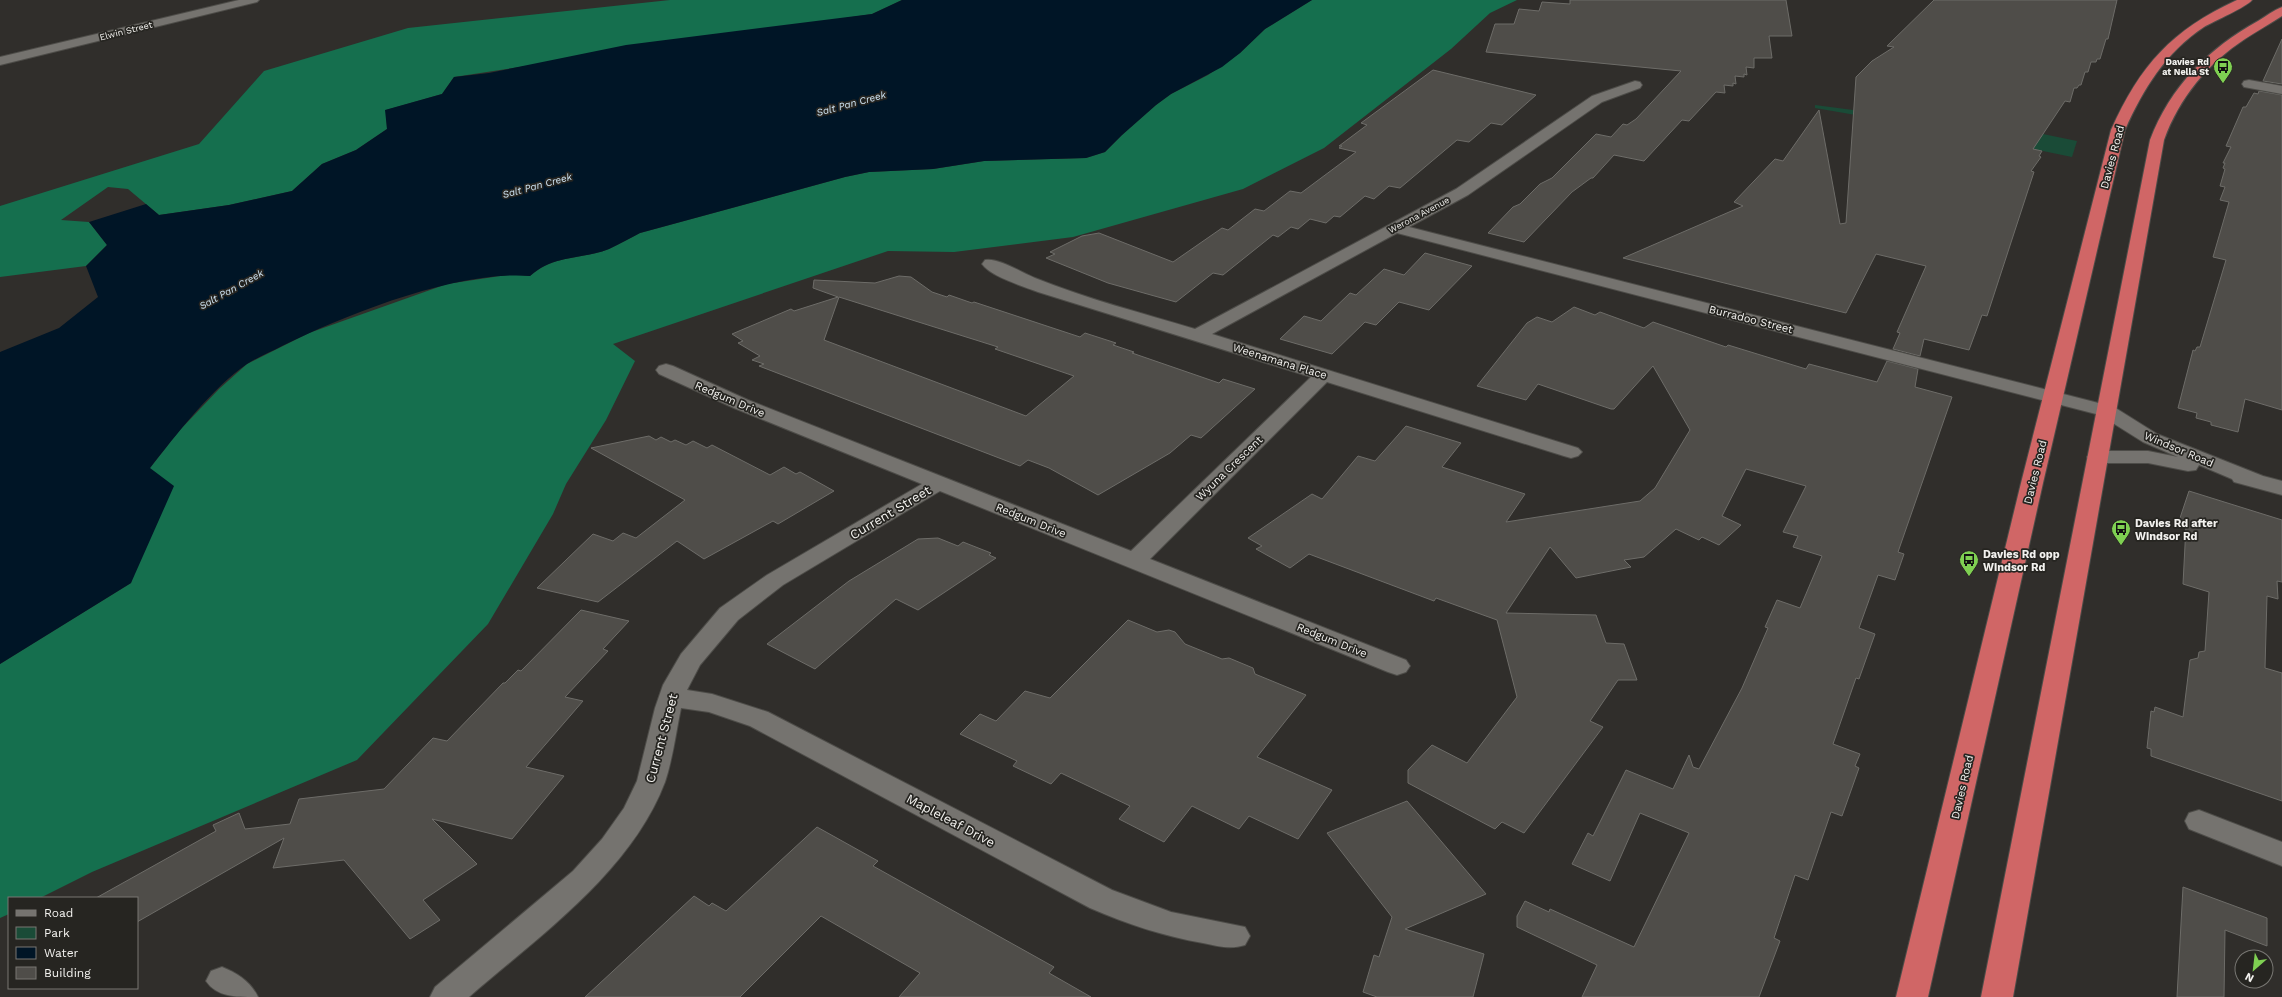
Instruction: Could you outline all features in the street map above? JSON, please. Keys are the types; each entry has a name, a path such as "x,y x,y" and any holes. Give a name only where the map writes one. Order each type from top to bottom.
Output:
{"highway":[{"path":"2252,1 2282,6"},
{"name":"Davies Road","path":"1912,997 2118,130 2130,102 2141,85 2176,43 2207,21 2252,1"},
{"path":"1997,997 2157,140 2162,122 2189,83 2218,54 2235,40 2282,11"}],"street":[{"name":"Elwin Street","path":"0,61 253,0"},
{"path":"2250,84 2282,90"},
{"name":"Werona Avenue","path":"1197,336 1219,322 1395,228 1479,181 1597,99 1636,85"},
{"name":"Burradoo Street","path":"1395,228 2054,396 2107,411"},
{"name":"Weenamana Place","path":"991,264 1009,274 1038,286 1571,452"},
{"name":"Redgum Drive","path":"666,370 741,404 1397,666"},
{"name":"Wyuna Crescent","path":"1134,561 1324,375"},
{"name":"Windsor Road","path":"2107,411 2128,426 2150,438 2255,480"},
{"name":"Windsor Road","path":"2098,457 2148,457 2255,480 2282,488"},
{"name":"Current Street","path":"446,997 584,879 612,847 635,814 651,781 676,685 694,654 729,614 775,580 939,483"},
{"name":"Mapleleaf Drive","path":"672,697 712,703 759,719 1101,899 1136,914 1171,925 1234,936"},
{"path":"2199,821 2282,854"}],"green space":[{"path":"670,0 902,0 872,14 454,77 442,94 386,110 387,129 356,150 322,164 292,191 229,205 159,215 128,189 108,187 61,220 89,222 107,245 86,266 0,277 0,206 199,144 264,71 408,28"},
{"path":"1312,0 1517,0 1490,13 1451,49 1324,148 1243,189 1073,237 954,252 888,251 613,344 635,361 606,420 566,484 553,514 488,624 357,760 92,872 42,897 8,897 8,914 0,918 0,664 131,583 150,468 179,431 219,389 247,364 309,333 447,284 513,274 530,276 549,264 609,249 640,233 845,177 869,172 933,169 984,161 1086,158 1105,152 1156,105 1171,94 1208,75 1240,53 1265,29"},
{"path":"1815,105 1937,121 1955,116 2077,141 2072,157 1943,130 1815,108"}],"water":[{"name":"Salt Pan Creek","path":"902,0 1312,0 1265,29 1240,53 1222,67 1171,94 1156,105 1105,152 1086,158 984,161 933,169 869,172 845,177 640,233 609,249 549,264 530,276 501,276 470,280 437,287 403,297 338,321 260,357 234,373 208,398 150,468 174,486 131,583 0,664 0,352 59,328 98,297 86,266 107,245 89,222 146,204 159,215 229,205 292,191 322,164 356,150 387,129 385,110 442,94 454,77 489,73 626,45 872,14"}],"building":[{"path":"1570,0 1786,0 1792,36 1769,36 1772,58 1754,58 1754,68 1746,67 1747,75 1744,74 1744,77 1735,76 1736,84 1733,83 1733,86 1724,85 1725,93 1716,92 1689,121 1682,120 1644,161 1614,155 1593,178 1572,192 1524,242 1488,233 1513,207 1520,204 1540,184 1552,178 1596,134 1611,137 1623,124 1627,125 1636,119 1681,71 1486,52 1495,24 1514,24 1519,9 1539,11 1542,2 1570,4"},
{"path":"1934,0 2117,0 2108,39 2106,39 2100,59 2097,59 2096,62 2091,62 2088,72 2085,72 2081,85 2074,88 2070,102 2065,101 2033,149 2042,151 2039,156 2041,157 2031,171 2034,172 1987,316 1982,315 1969,350 1924,339 1920,356 1893,349 1900,333 1897,332 1926,266 1876,254 1846,313 1623,258 1743,206 1734,202 1775,159 1783,161 1819,110 1840,224 1846,223 1856,77 1872,61 1894,47 1887,46"},
{"path":"2282,39 2282,84 2263,81"},
{"path":"1433,70 1536,95 1502,125 1491,123 1469,142 1457,140 1400,188 1389,186 1374,199 1365,196 1340,217 1334,216 1326,223 1310,219 1298,229 1291,227 1278,237 1273,235 1223,275 1213,273 1176,302 1108,283 1046,258 1055,254 1050,252 1082,236 1099,233 1173,262 1222,228 1228,230 1255,209 1264,211 1290,191 1301,193 1356,152 1339,148 1342,146 1339,146 1367,125 1361,123"},
{"path":"2259,91 2282,95 2282,410 2245,399 2238,432 2211,425 2211,422 2196,418 2197,413 2178,408 2193,350 2195,351 2197,347 2200,347 2226,260 2213,257 2229,202 2220,200 2225,187 2220,186 2225,169 2223,168 2225,163 2223,163 2231,147 2226,146 2243,107 2246,107 2254,93 2258,94"},
{"path":"1425,253 1472,266 1429,310 1399,302 1376,325 1365,322 1332,354 1280,339 1304,316 1321,321 1350,293 1356,295 1384,269 1404,275"},
{"path":"899,276 911,277 932,292 947,297 949,295 972,303 974,302 1080,337 1085,333 1116,343 1113,345 1134,352 1132,353 1219,383 1223,379 1255,389 1201,438 1191,435 1170,453 1098,495 1049,468 1028,460 1020,466 759,366 764,364 752,360 760,356 738,343 743,341 732,334 791,309 794,311 838,297 813,288 814,280 875,283","holes":["839,297 998,347 995,349 1074,376 1026,416 824,340"]},
{"path":"1574,307 1595,315 1600,312 1644,328 1653,322 1726,347 1728,345 1806,369 1809,364 1877,382 1887,361 1918,369 1915,387 1952,397 1898,552 1904,554 1895,580 1878,575 1859,628 1875,634 1859,679 1856,678 1833,744 1860,754 1855,766 1859,768 1842,816 1831,812 1808,880 1795,875 1774,938 1780,941 1759,997 1582,997 1597,965 1517,927 1517,916 1525,901 1549,912 1550,909 1634,947 1689,833 1640,813 1610,881 1572,864 1588,833 1593,836 1626,770 1673,789 1689,755 1693,767 1699,769 1742,688 1768,628 1765,627 1777,600 1800,608 1822,556 1793,547 1798,536 1783,532 1806,486 1746,469 1722,516 1741,525 1719,545 1702,537 1699,540 1676,529 1644,557 1624,560 1631,567 1576,578 1550,547 1506,613 1596,615 1606,643 1624,644 1637,680 1618,680 1590,721 1603,727 1524,833 1502,822 1495,829 1408,783 1408,770 1432,745 1467,763 1517,697 1497,620 1436,598 1434,601 1309,554 1290,568 1256,549 1262,546 1248,538 1312,494 1322,499 1358,456 1375,461 1406,426 1461,443 1442,467 1525,494 1506,522 1640,501 1655,488 1690,430 1653,366 1614,409 1538,384 1526,400 1477,386 1527,323 1537,317 1552,322"},
{"path":"649,436 656,440 661,437 671,442 675,440 686,445 693,441 707,448 712,445 770,475 784,467 796,474 800,472 834,491 778,524 773,521 704,559 677,541 598,602 537,588 593,534 613,541 623,533 636,538 685,500 591,448"},
{"path":"2189,491 2282,520 2282,582 2277,581 2278,599 2267,596 2265,668 2282,673 2282,801 2151,756 2151,749 2147,748 2151,711 2154,712 2155,707 2183,717 2190,660 2198,658 2199,652 2205,651 2209,592 2183,584 2186,526 2178,524"},
{"path":"938,538 958,546 963,542 991,553 989,555 996,558 918,610 896,599 815,669 767,644 849,581 918,539"},
{"path":"581,610 629,621 603,649 608,651 565,697 583,701 526,767 564,776 512,839 432,819 477,864 423,900 440,920 410,939 344,860 273,868 284,838 138,921 138,897 98,897 216,831 213,825 239,813 245,829 290,824 299,799 384,789 433,738 447,741 503,683 505,683 518,670 521,671"},
{"path":"1128,620 1157,632 1169,630 1175,632 1185,644 1222,659 1229,658 1253,668 1255,674 1306,695 1257,757 1332,790 1298,839 1249,816 1239,829 1192,806 1164,842 1119,819 1130,806 1061,773 1051,784 1013,766 1017,761 960,734 980,714 996,721 1025,691 1050,698"},
{"path":"1407,801 1486,894 1405,929 1484,954 1473,997 1377,997 1363,992 1374,955 1379,957 1392,917 1327,833"},
{"path":"817,827 878,861 873,866 1054,967 1049,973 1091,997 899,997 920,973 821,916 740,997 585,997 694,896 709,906 712,903 726,911"},
{"path":"2183,887 2267,918 2267,946 2225,930 2224,997 2177,997"}],"place":[{"name":"Davies Rd at Nella St","path":"2223,84"},
{"name":"Davies Rd after Windsor Rd","path":"2121,546"},
{"name":"Davies Rd opp Windsor Rd","path":"1969,577"}]}
